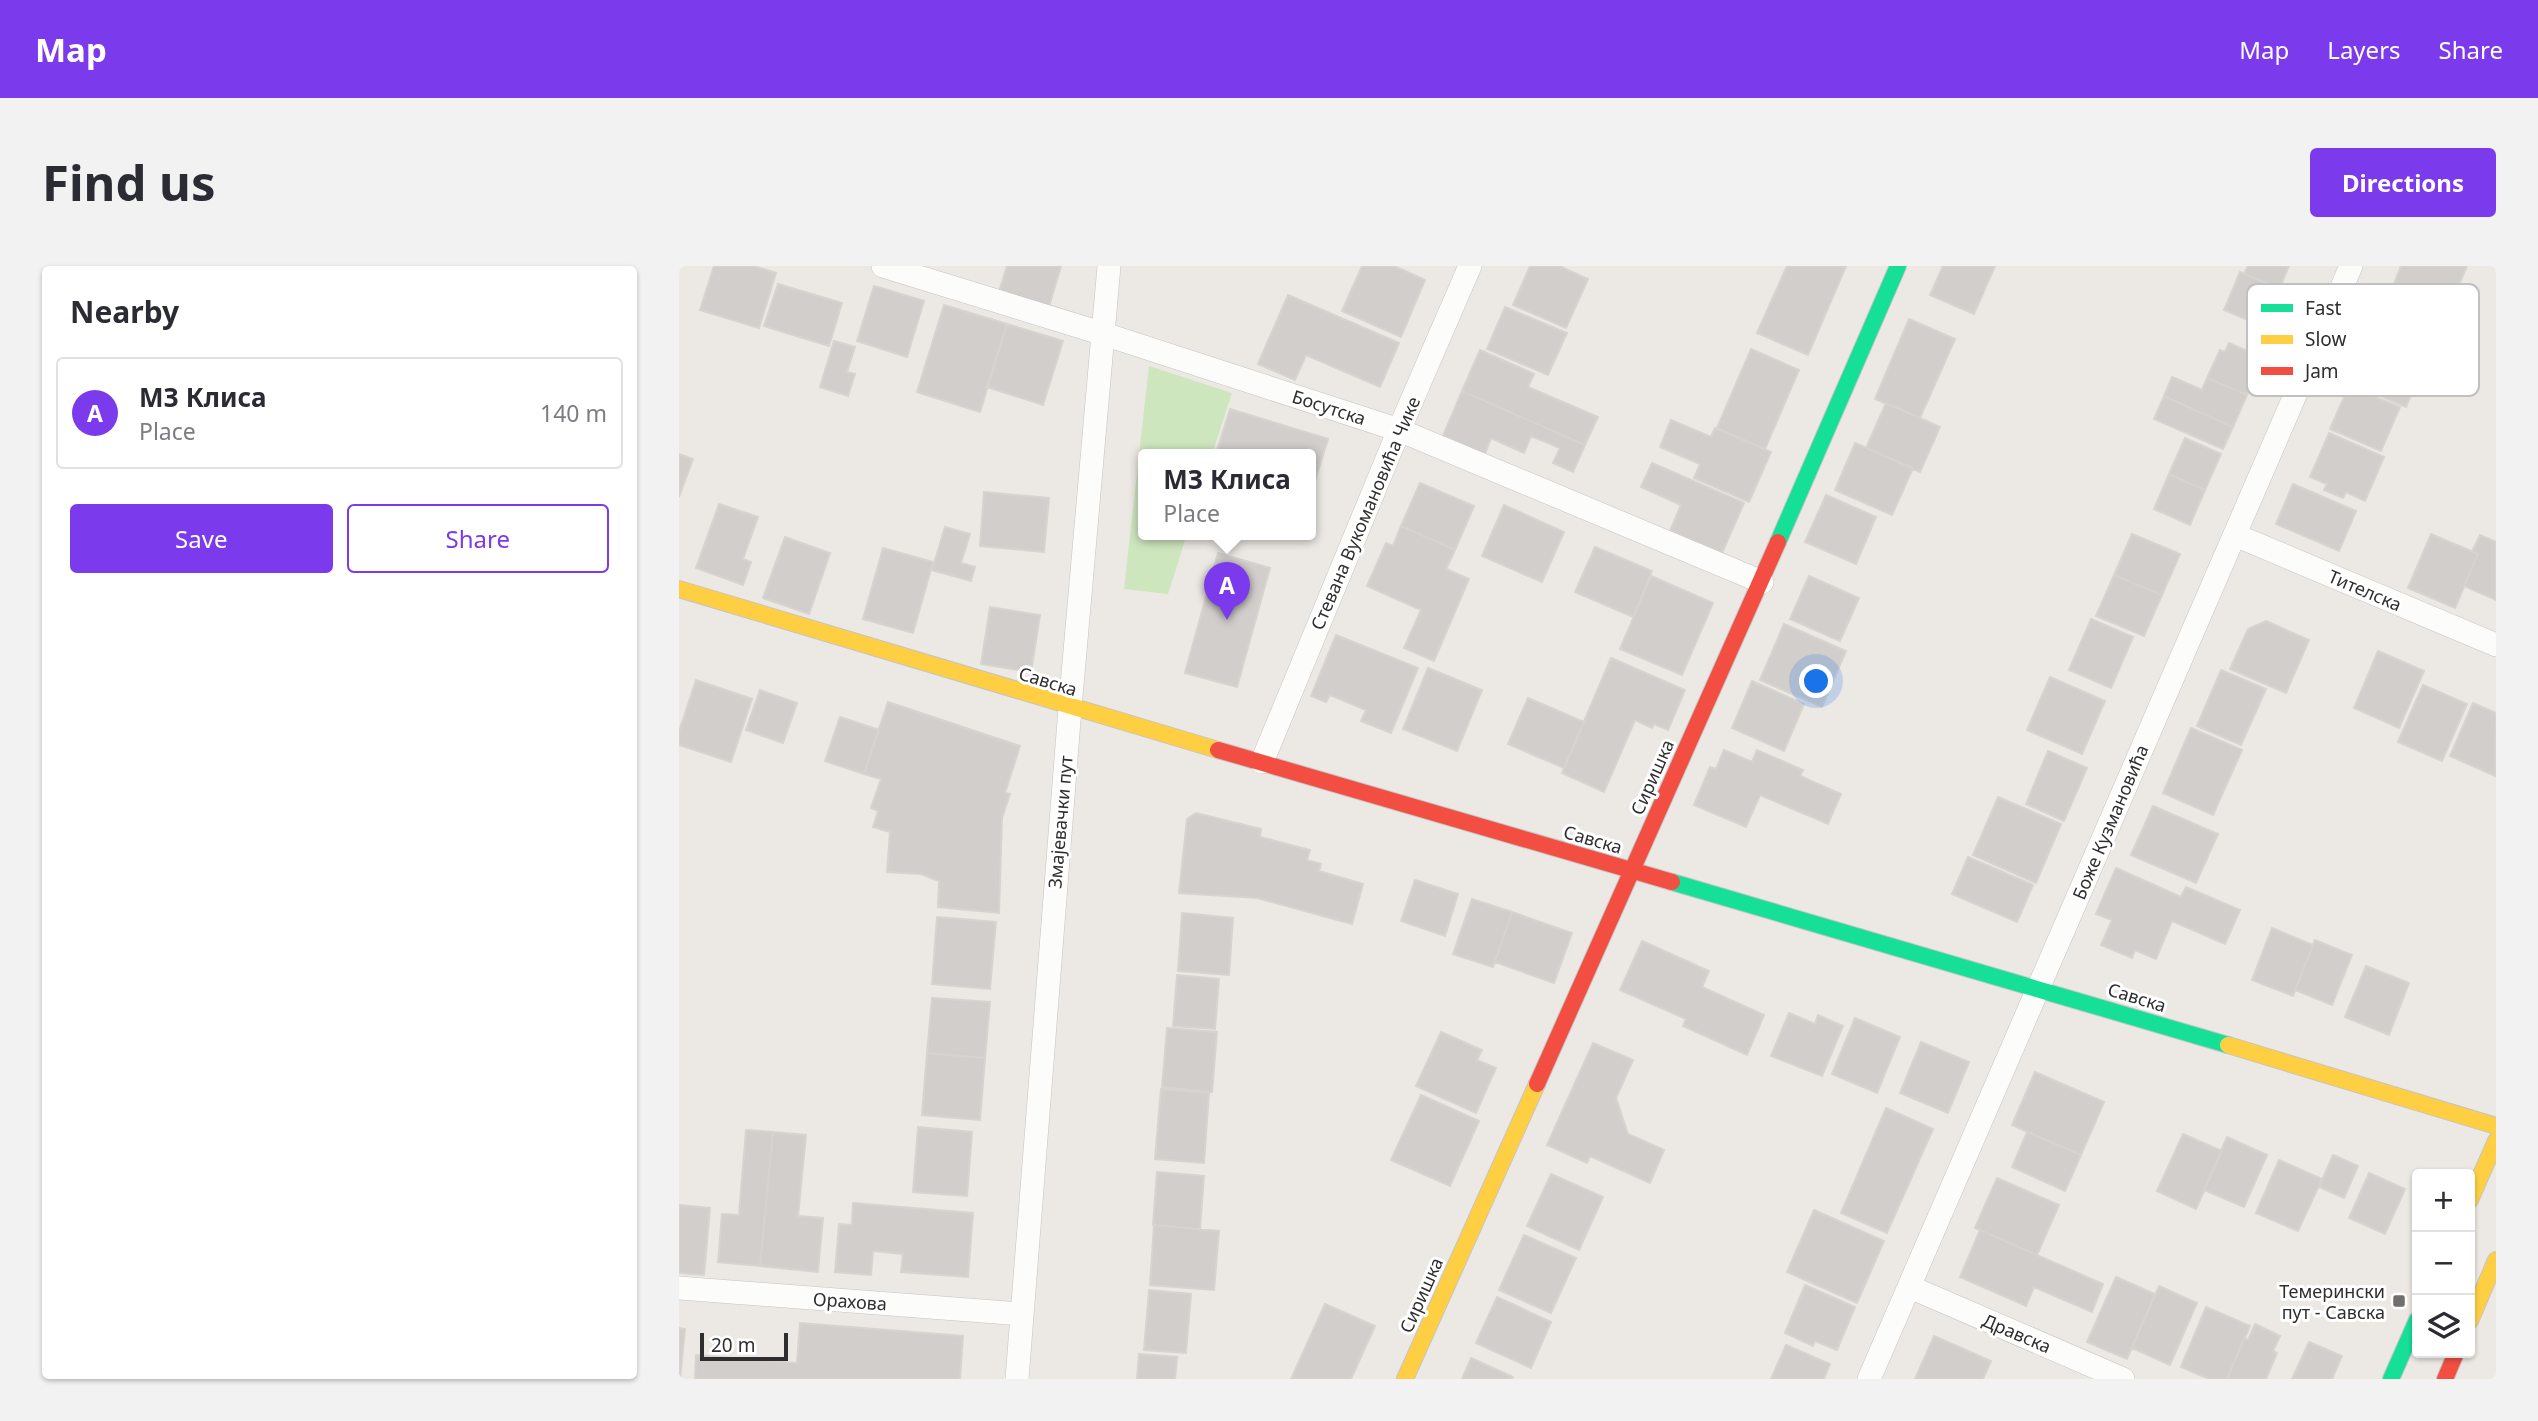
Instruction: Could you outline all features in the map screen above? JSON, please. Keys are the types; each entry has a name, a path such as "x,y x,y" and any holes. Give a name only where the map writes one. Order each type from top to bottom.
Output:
{"street":[{"name":"Босутска","path":"883,266 1399,429 1762,582"},
{"name":"Змајевачки пут","path":"1017,1379 1070,708 1109,266"},
{"name":"Стевана Вукомановића Чике","path":"1262,762 1399,429 1470,266"},
{"name":"Сиришка","path":"1405,1379 1762,582 1898,266"},
{"name":"Боже Кузмановића","path":"2343,284 2351,266"},
{"name":"Боже Кузмановића","path":"1869,1379 2295,396"},
{"name":"Тителска","path":"2235,534 2496,645"},
{"name":"Савска","path":"679,589 1070,708 2038,988 2496,1126"},
{"path":"2475,1189 2496,1141"},
{"path":"2475,1309 2496,1260"},
{"name":"Дравска","path":"1910,1287 2123,1379"},
{"name":"Орахова","path":"679,1288 1022,1314"},
{"path":"2391,1379 2412,1331"},
{"path":"2445,1379 2454,1358"}],"green space":[{"path":"1149,366 1232,393 1214,449 1140,449"},
{"path":"1138,464 1138,540 1185,540 1168,594 1124,589"}],"building":[{"path":"714,266 754,266 776,273 759,328 700,310"},
{"path":"1007,266 1061,266 1048,310 998,295"},
{"path":"1362,266 1394,266 1425,280 1401,337 1342,311"},
{"path":"1530,266 1559,266 1588,279 1566,328 1513,305"},
{"path":"1787,266 1846,266 1808,355 1757,333"},
{"path":"1943,266 1995,266 1974,314 1930,295"},
{"path":"2248,266 2289,266 2281,284 2267,284 2244,274"},
{"path":"2401,266 2467,266 2459,284 2394,284"},
{"path":"2240,272 2268,284 2247,284 2247,320 2224,310"},
{"path":"778,284 842,303 829,346 764,326"},
{"path":"874,286 924,301 907,357 857,341"},
{"path":"1288,295 1399,343 1380,387 1306,355 1295,380 1258,364"},
{"path":"944,305 1007,324 980,412 917,392"},
{"path":"1505,307 1567,333 1548,375 1487,349"},
{"path":"1909,319 1955,339 1920,418 1875,399"},
{"path":"1007,324 1063,341 1043,405 987,387"},
{"path":"834,341 855,347 847,372 855,374 848,396 820,387"},
{"path":"2229,343 2247,351 2247,395 2207,378 2220,350 2225,352"},
{"path":"1751,349 1799,370 1765,449 1717,428"},
{"path":"1480,350 1534,374 1528,387 1598,417 1585,445 1462,391"},
{"path":"2172,377 2202,390 2207,378 2247,395 2233,427 2164,396"},
{"path":"1462,391 1585,445 1573,472 1553,463 1560,448 1531,436 1524,453 1491,438 1485,454 1443,436"},
{"path":"2164,396 2233,427 2223,449 2154,419"},
{"path":"2345,396 2373,396 2400,407 2381,451 2330,429"},
{"path":"2380,396 2411,396 2406,407"},
{"path":"1886,403 1940,427 1920,472 1866,448"},
{"path":"1230,409 1328,439 1316,478 1316,449 1218,449"},
{"path":"1671,420 1711,437 1715,428 1771,452 1749,502 1694,478 1700,464 1660,447"},
{"path":"2329,433 2384,457 2365,501 2346,492 2343,498 2324,490 2327,484 2310,477"},
{"path":"2185,438 2221,454 2205,490 2169,474"},
{"path":"1855,443 1913,468 1892,515 1835,490"},
{"path":"679,454 693,459 679,497"},
{"path":"1652,463 1744,503 1722,553 1670,531 1681,505 1641,487"},
{"path":"2169,474 2205,490 2190,525 2154,509"},
{"path":"1420,483 1474,506 1455,550 1401,526"},
{"path":"2293,484 2356,511 2339,551 2276,524"},
{"path":"984,492 1049,498 1044,552 980,546"},
{"path":"1826,495 1876,517 1856,564 1805,542"},
{"path":"719,504 758,517 743,559 751,562 743,585 696,568"},
{"path":"1504,505 1564,532 1542,582 1482,556"},
{"path":"1401,526 1455,550 1446,569 1469,579 1434,661 1404,648 1421,610 1367,586 1386,543 1393,546"},
{"path":"945,527 970,534 961,563 975,567 971,581 932,570"},
{"path":"2132,534 2180,554 2162,595 2114,575"},
{"path":"2431,534 2478,554 2455,608 2408,588"},
{"path":"2480,535 2496,542 2496,600 2464,586 2478,554 2472,552"},
{"path":"785,537 830,553 809,614 763,598"},
{"path":"1595,547 1652,571 1633,617 1575,592"},
{"path":"883,548 933,562 913,633 863,619"},
{"path":"1218,553 1270,568 1237,687 1185,673"},
{"path":"2114,575 2162,595 2144,636 2096,616"},
{"path":"1651,576 1713,603 1682,675 1620,649"},
{"path":"1809,576 1859,598 1840,641 1790,619"},
{"path":"990,607 1040,615 1031,672 981,664"},
{"path":"2091,619 2133,637 2111,688 2069,670"},
{"path":"2266,621 2309,640 2286,693 2230,669 2248,629"},
{"path":"1784,624 1846,651 1822,707 1760,680"},
{"path":"1336,635 1418,668 1391,733 1361,721 1366,710 1330,695 1326,702 1311,696"},
{"path":"2378,651 2424,671 2399,728 2354,708"},
{"path":"1611,658 1685,690 1668,730 1654,724 1652,728 1635,720 1604,792 1562,773"},
{"path":"1428,668 1482,690 1457,751 1403,729"},
{"path":"2221,670 2266,689 2241,745 2197,726"},
{"path":"2050,677 2105,701 2082,754 2027,730"},
{"path":"696,680 752,699 731,762 679,745 679,732"},
{"path":"1752,681 1804,704 1784,751 1732,728"},
{"path":"2423,685 2467,704 2442,761 2398,742"},
{"path":"760,690 797,703 783,743 746,730"},
{"path":"1528,698 1584,722 1564,768 1508,744"},
{"path":"888,702 1020,746 1005,793 1010,794 1002,818 999,913 938,907 939,881 921,874 887,872 890,832 873,827 878,811 871,808 881,779 864,774"},
{"path":"2473,703 2496,713 2495,776 2450,756"},
{"path":"840,717 879,730 864,774 825,761"},
{"path":"2191,728 2242,750 2213,815 2163,793"},
{"path":"1724,750 1752,762 1757,750 1803,770 1800,776 1841,794 1828,824 1760,795 1746,827 1694,805 1710,767 1716,769"},
{"path":"2048,751 2087,768 2064,821 2026,804"},
{"path":"1998,797 2061,824 2036,883 1973,855"},
{"path":"2153,806 2218,834 2196,883 2131,855"},
{"path":"1196,813 1261,829 1260,837 1310,850 1307,860 1321,864 1319,871 1363,884 1352,924 1257,898 1179,893 1187,819"},
{"path":"1968,857 2033,885 2017,922 1952,894"},
{"path":"2116,868 2181,897 2186,887 2240,910 2225,944 2172,921 2156,959 2135,950 2132,958 2101,945 2112,920 2096,914"},
{"path":"1415,880 1458,894 1445,936 1401,921"},
{"path":"1472,899 1512,912 1493,967 1453,954"},
{"path":"1512,912 1572,933 1554,983 1495,962"},
{"path":"1182,913 1233,918 1229,975 1178,971"},
{"path":"937,917 996,922 990,989 932,984"},
{"path":"2272,928 2313,945 2293,996 2252,980"},
{"path":"2315,940 2352,955 2332,1005 2295,990"},
{"path":"1642,941 1709,971 1702,987 1764,1015 1747,1055 1683,1026 1686,1019 1620,990"},
{"path":"2366,966 2409,983 2389,1035 2345,1017"},
{"path":"1177,975 1219,979 1215,1029 1173,1026"},
{"path":"932,998 990,1002 985,1058 927,1053"},
{"path":"1789,1013 1815,1024 1818,1015 1843,1026 1822,1076 1771,1056"},
{"path":"1855,1018 1900,1037 1877,1093 1832,1074"},
{"path":"1167,1028 1217,1032 1212,1092 1162,1087"},
{"path":"1441,1032 1482,1050 1477,1060 1496,1068 1476,1113 1416,1086"},
{"path":"1921,1042 1969,1062 1948,1113 1900,1093"},
{"path":"1593,1043 1633,1060 1616,1098 1628,1134 1664,1150 1650,1183 1590,1156 1587,1163 1547,1145"},
{"path":"927,1053 985,1058 980,1120 922,1115"},
{"path":"2035,1072 2104,1102 2081,1155 2012,1125"},
{"path":"1161,1089 1209,1093 1204,1163 1155,1159"},
{"path":"1421,1095 1479,1121 1450,1186 1391,1160"},
{"path":"1886,1108 1933,1129 1887,1233 1841,1213"},
{"path":"918,1127 972,1132 967,1196 913,1192"},
{"path":"746,1130 773,1132 760,1266 718,1262 722,1214 739,1215"},
{"path":"773,1132 806,1135 798,1216 823,1218 818,1272 760,1266"},
{"path":"2027,1132 2081,1155 2065,1191 2012,1167"},
{"path":"2183,1134 2222,1151 2196,1209 2157,1191"},
{"path":"2227,1137 2267,1155 2244,1207 2204,1190"},
{"path":"2333,1155 2358,1166 2344,1198 2319,1187"},
{"path":"2279,1160 2322,1179 2298,1231 2256,1213"},
{"path":"1157,1172 1204,1176 1200,1229 1153,1225"},
{"path":"2369,1173 2405,1189 2385,1234 2349,1218"},
{"path":"1551,1174 1603,1197 1579,1250 1527,1226"},
{"path":"1997,1178 2059,1205 2037,1255 1975,1228"},
{"path":"853,1203 973,1213 968,1277 901,1272 903,1254 873,1251 871,1275 835,1272 839,1224 852,1225"},
{"path":"679,1205 710,1208 704,1275 679,1273"},
{"path":"1814,1210 1884,1241 1857,1303 1787,1272"},
{"path":"1154,1225 1219,1231 1214,1290 1150,1285"},
{"path":"1980,1230 2103,1284 2092,1312 2034,1287 2026,1306 1960,1277"},
{"path":"1524,1235 1576,1258 1551,1313 1499,1290"},
{"path":"2116,1277 2155,1294 2127,1359 2087,1342"},
{"path":"1805,1285 1855,1307 1837,1350 1815,1341 1813,1346 1785,1333"},
{"path":"2159,1286 2197,1303 2170,1365 2132,1348"},
{"path":"1149,1290 1191,1294 1186,1353 1144,1350"},
{"path":"1497,1297 1551,1322 1531,1368 1476,1343"},
{"path":"1325,1304 1375,1326 1351,1379 1291,1379"},
{"path":"2206,1307 2250,1326 2227,1379 2209,1379 2181,1367"},
{"path":"800,1323 963,1336 960,1379 695,1379 696,1355 797,1363"},
{"path":"2255,1324 2280,1336 2273,1351 2277,1353 2266,1379 2227,1379 2244,1338 2248,1340"},
{"path":"679,1328 685,1329 680,1379 679,1379"},
{"path":"1934,1336 1991,1361 1983,1379 1915,1379"},
{"path":"2309,1342 2342,1356 2332,1379 2292,1379"},
{"path":"1786,1345 1830,1364 1824,1379 1771,1379"},
{"path":"1139,1354 1177,1357 1175,1379 1137,1379"},
{"path":"1471,1358 1513,1377 1462,1379"}],"traffic: fast":[{"path":"1778,542 1898,266"},
{"path":"1672,882 2228,1045"},
{"path":"2391,1379 2412,1331"}],"traffic: slow":[{"path":"679,589 1218,750"},
{"path":"2228,1045 2496,1126"},
{"path":"1405,1379 1537,1084"},
{"path":"2475,1189 2496,1141"},
{"path":"2475,1309 2496,1260"}],"traffic: jam":[{"path":"1537,1084 1778,542"},
{"path":"1218,750 1672,882"},
{"path":"2445,1379 2454,1358"}],"place":[{"name":"МЗ Клиса","path":"1227,620"},
{"name":"Темерински пут - Савска","path":"2399,1301"}]}
